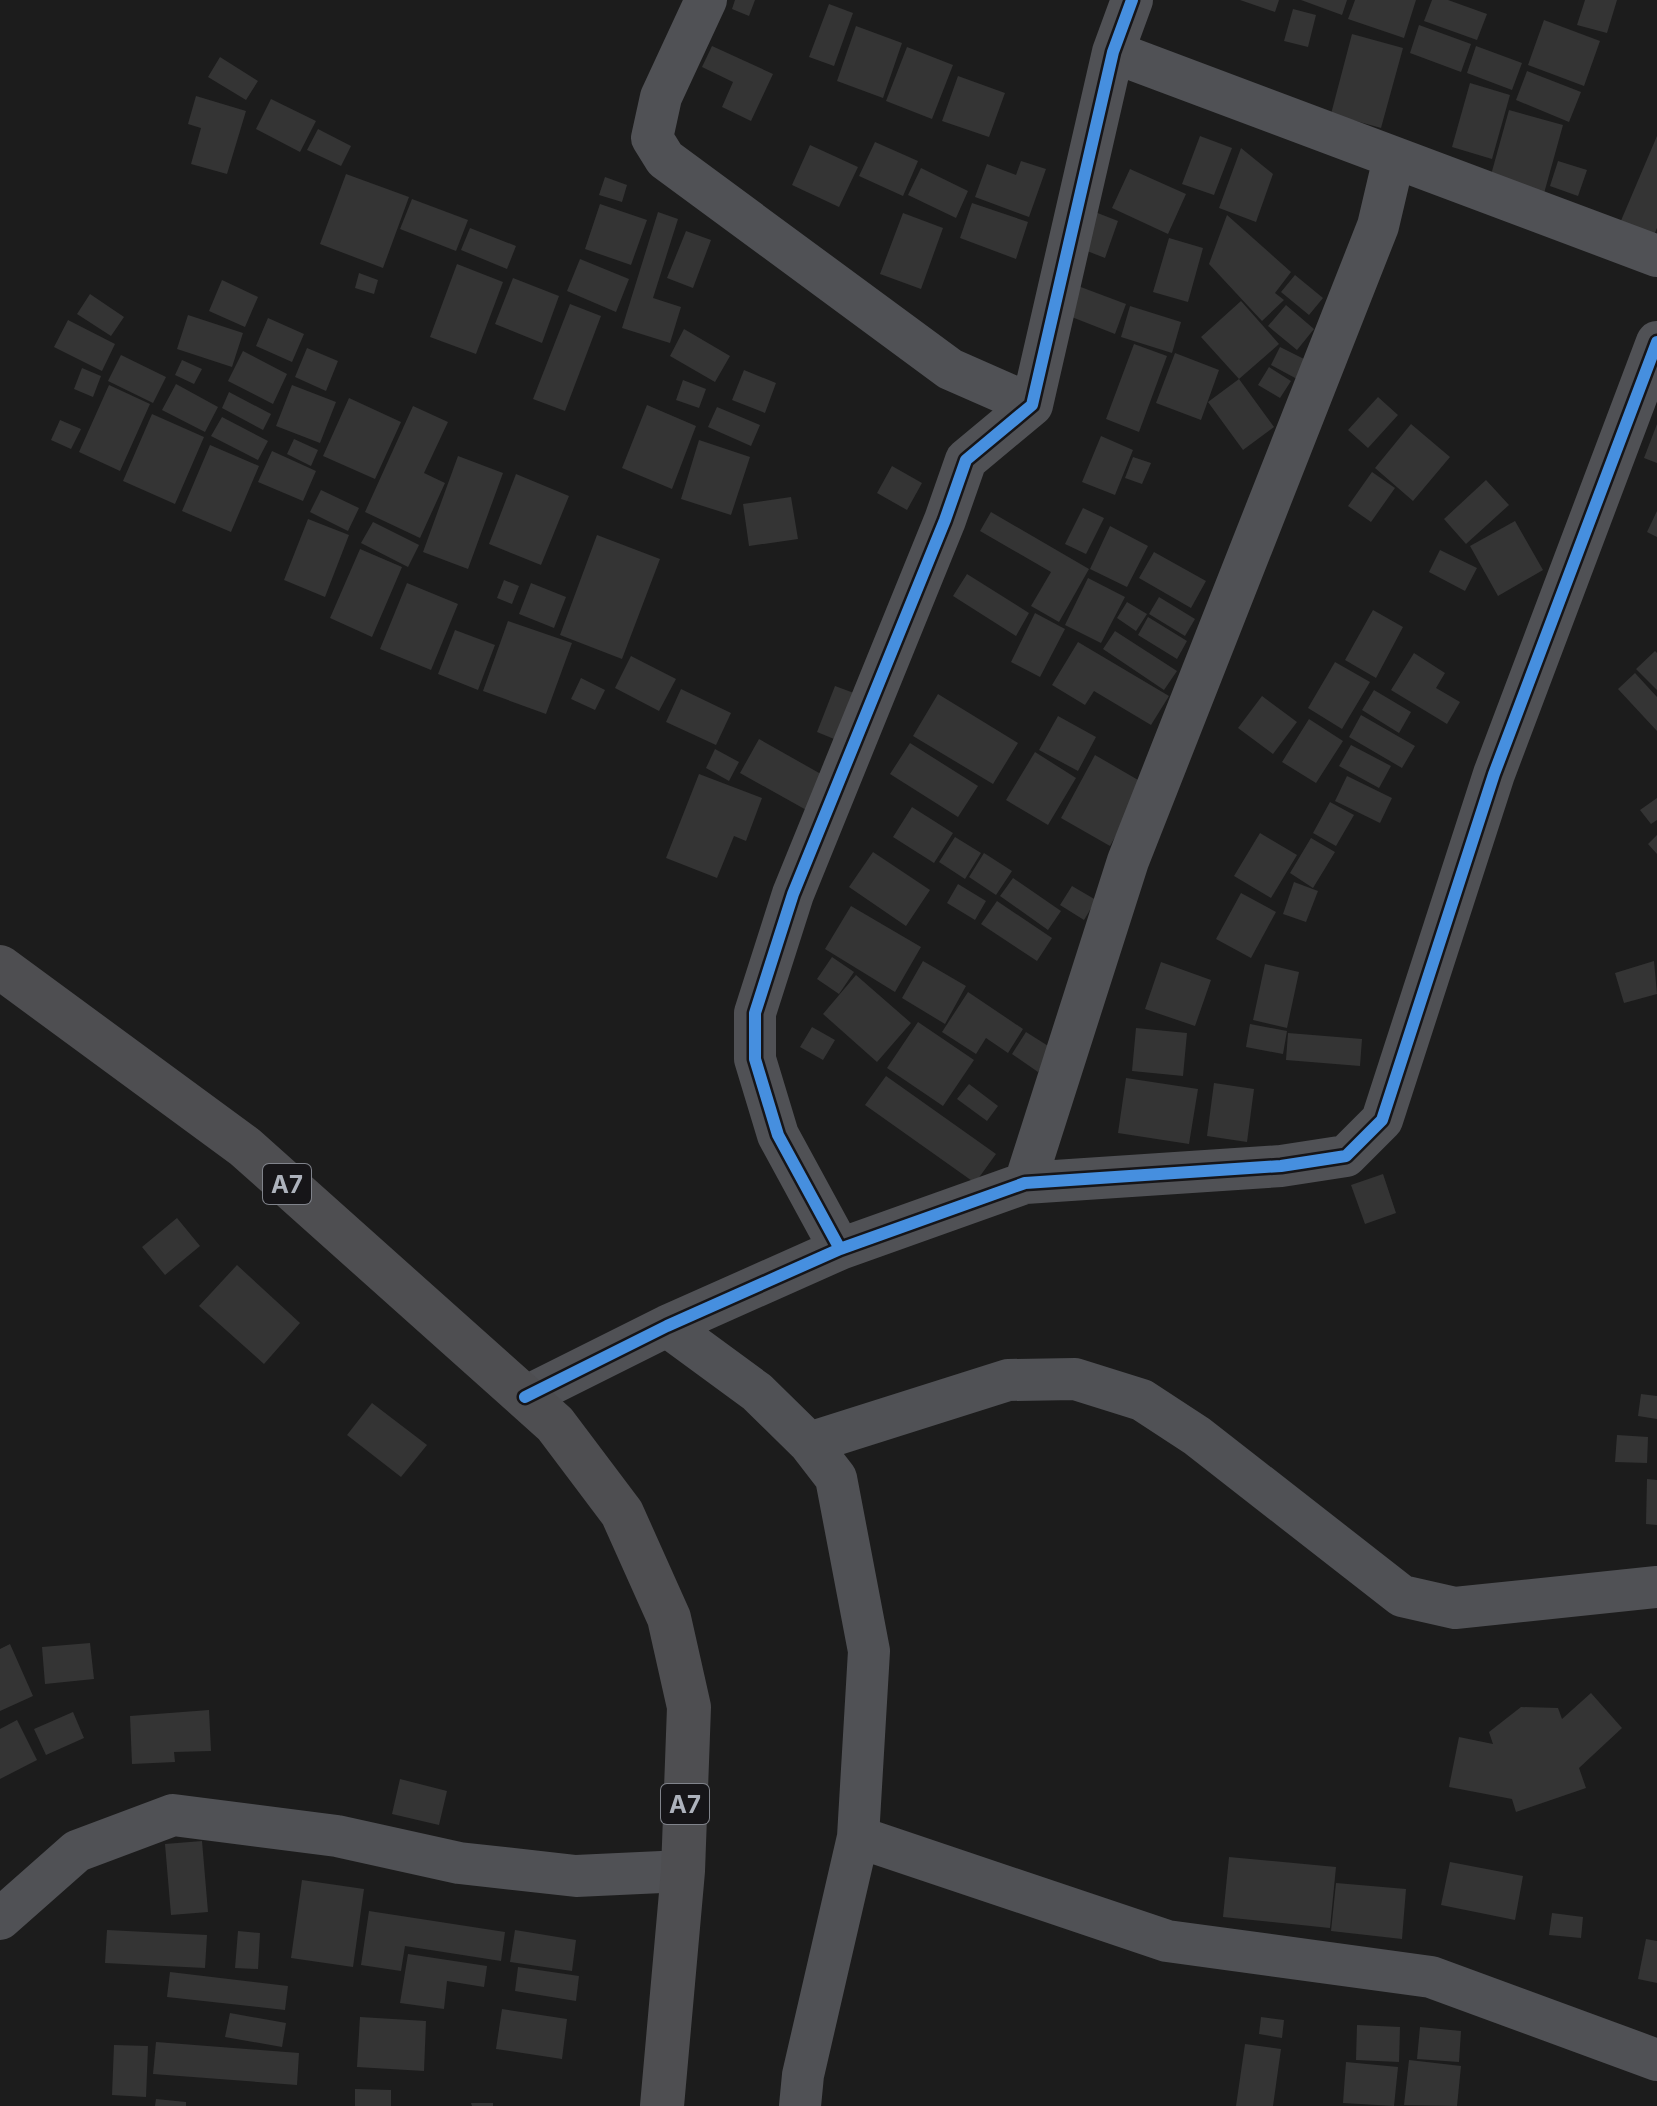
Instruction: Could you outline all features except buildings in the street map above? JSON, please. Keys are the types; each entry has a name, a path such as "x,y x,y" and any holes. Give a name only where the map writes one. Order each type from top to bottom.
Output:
{"highway":[{"name":"A7","path":"0,967 245,1147 540,1410 622,1513 669,1618 689,1707 683,1871 662,2106"}],"street":[{"path":"706,0 661,97 652,138 665,159 950,369 1032,405"},
{"path":"840,1249 778,1135 755,1059 755,1013 793,894 940,534 966,460 1032,405 1113,52 1132,0"},
{"path":"1113,52 1657,256"},
{"path":"1025,1183 1128,861 1378,226 1394,158"},
{"path":"540,1410 667,1326 840,1249 1025,1183 1281,1166 1346,1156 1382,1120 1494,774 1657,342"},
{"path":"667,1326 757,1392 809,1443 836,1478 869,1651 858,1837 803,2075 800,2106"},
{"path":"809,1443 1008,1380 1075,1379 1142,1400 1197,1436 1402,1596 1455,1608 1657,1587"},
{"path":"0,1919 77,1851 173,1815 337,1836 459,1863 561,1875 683,1871"},
{"path":"858,1837 1167,1941 1431,1977 1657,2060"}],"cycle path":[{"path":"840,1249 778,1135 755,1059 755,1013 793,894 945,520 966,460 1032,405 1113,52 1132,0"},
{"path":"525,1397 667,1326 840,1249 1025,1183 1281,1166 1346,1156 1382,1120 1494,774 1657,342"}]}
